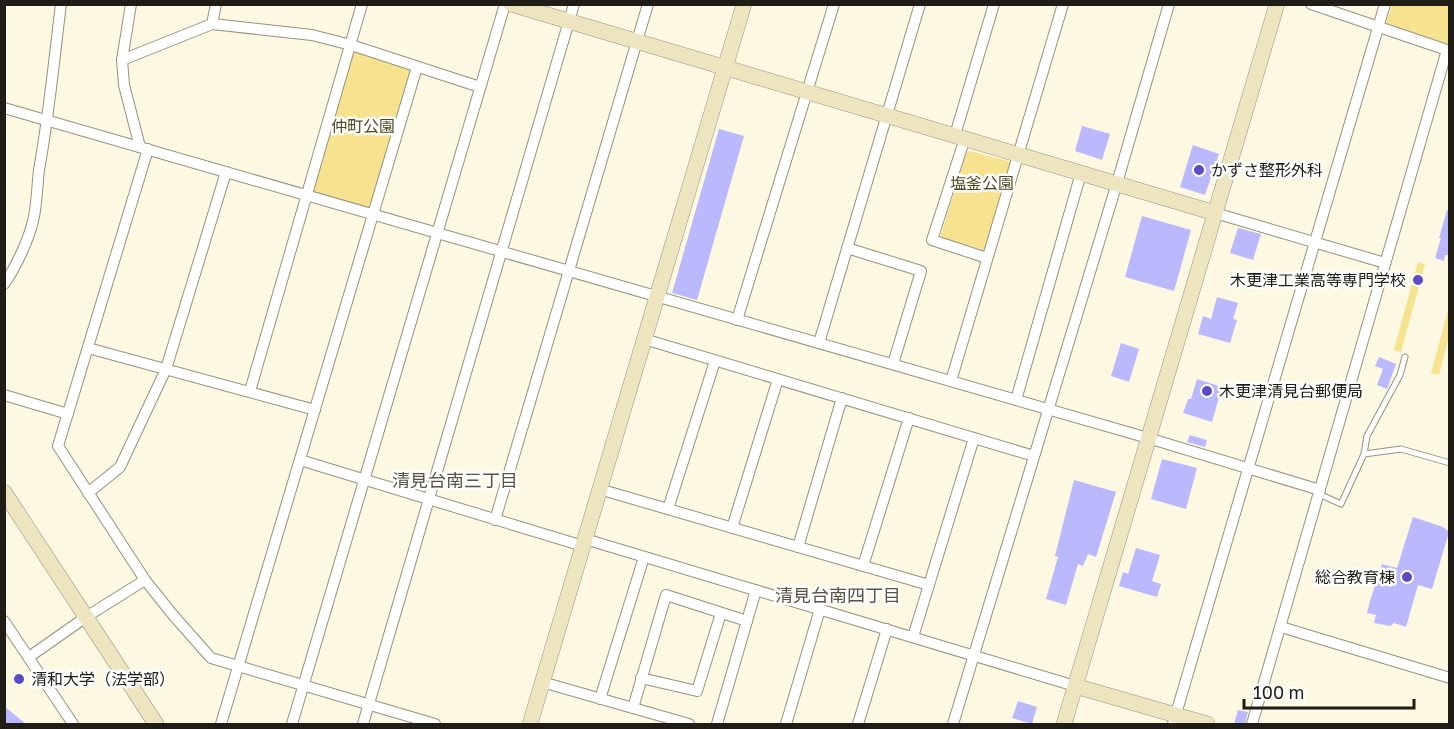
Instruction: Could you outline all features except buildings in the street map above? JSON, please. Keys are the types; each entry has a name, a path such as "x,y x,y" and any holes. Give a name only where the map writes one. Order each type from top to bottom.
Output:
{"street":[{"path":"4,284 30,233 34,219 61,4"},
{"path":"131,4 122,60 124,85 144,148 58,446 145,580 211,658 435,724"},
{"path":"212,24 216,4"},
{"path":"250,391 362,4"},
{"path":"292,724 505,4"},
{"path":"511,4 1385,263"},
{"path":"363,724 574,4"},
{"path":"495,520 648,4"},
{"path":"530,724 744,4"},
{"path":"737,320 834,4"},
{"path":"819,343 920,4"},
{"path":"987,258 932,240 994,4"},
{"path":"951,381 1063,4"},
{"path":"952,724 1049,409 1169,4"},
{"path":"1064,724 1277,4"},
{"path":"1252,724 1448,50 1311,4"},
{"path":"1175,720 1385,4"},
{"path":"122,60 212,24 312,35 351,45 480,87"},
{"path":"221,724 417,67"},
{"path":"4,108 1049,409 1249,468 1319,492"},
{"path":"88,493 120,467 166,369 226,172"},
{"path":"1016,400 1081,173"},
{"path":"848,248 921,270 893,364"},
{"path":"644,339 1034,456"},
{"path":"88,348 315,410"},
{"path":"668,509 715,361"},
{"path":"732,528 778,379"},
{"path":"4,394 68,414"},
{"path":"798,547 842,399"},
{"path":"863,566 909,418"},
{"path":"913,637 974,438"},
{"path":"300,460 495,520 644,556 1075,686 1175,720 1207,724"},
{"path":"599,489 928,585"},
{"path":"4,492 156,724"},
{"path":"600,699 644,556"},
{"path":"28,657 145,580"},
{"path":"717,724 756,590"},
{"path":"633,708 666,595 747,621"},
{"path":"786,724 819,609"},
{"path":"641,678 697,691 721,613"},
{"path":"4,621 73,724"},
{"path":"1281,627 1449,678"},
{"path":"858,724 887,629"},
{"path":"542,682 689,724"}],"lane":[{"path":"1319,492 1341,504 1364,454 1367,436 1400,375 1405,357"},
{"path":"1364,454 1401,449 1449,463"}],"green space":[{"path":"1392,5 1449,5 1449,44 1386,24"},
{"name":"仲町公園","path":"351,45 417,67 373,214 307,195"},
{"name":"塩釜公園","path":"970,151 1011,162 987,248 983,250 943,238 941,235 966,153"},
{"path":"1418,262 1425,264 1401,352 1394,350"},
{"path":"1449,307 1449,336 1439,375 1431,373"}],"place":[{"name":"かずさ整形外科","path":"1199,170"},
{"name":"木更津工業高等専門学校","path":"1418,280"},
{"name":"木更津清見台郵便局","path":"1207,391"},
{"name":"総合教育棟","path":"1407,577"},
{"name":"清和大学（法学部）","path":"19,679"}],"district":[{"name":"清見台南三丁目","path":"455,480"},
{"name":"清見台南四丁目","path":"838,595"}]}
